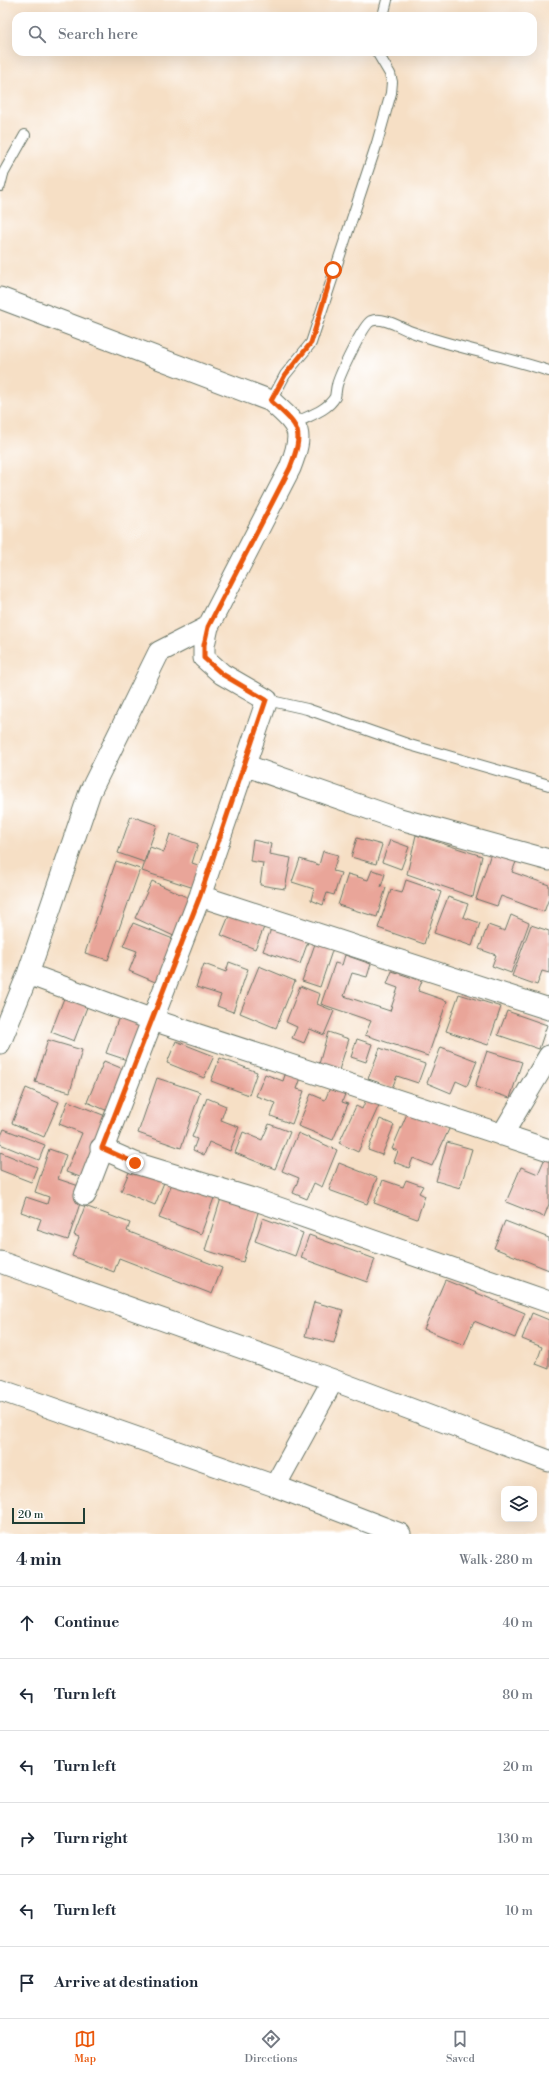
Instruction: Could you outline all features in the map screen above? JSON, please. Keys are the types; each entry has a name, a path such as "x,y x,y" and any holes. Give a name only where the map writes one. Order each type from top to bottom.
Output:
{"street":[{"path":"0,298 271,401 295,423 298,435 297,450 290,468 208,627 204,645 204,658 222,674 266,700 200,896 85,1195"},
{"path":"0,1043 28,974 90,792 159,652 208,627"},
{"path":"244,765 393,817 549,860"},
{"path":"200,896 549,1009"},
{"path":"28,974 153,1020 549,1150"},
{"path":"502,1135 549,1056"},
{"path":"102,1148 135,1163 250,1198 549,1302"},
{"path":"0,1262 333,1380 549,1461"},
{"path":"275,1486 333,1380"},
{"path":"0,1390 275,1486 400,1534"}],"lane":[{"path":"384,12 387,0"},
{"path":"271,401 285,375 311,343 377,143 391,93 392,82 390,74 379,56"},
{"path":"0,186 3,174 25,136"},
{"path":"295,423 324,408 335,396 337,384 355,344 365,326 372,321 388,322 454,345 515,360 549,371"},
{"path":"266,700 307,708 410,745 549,785"}],"building":[{"path":"131,816 157,825 144,862 118,853"},
{"path":"170,834 198,844 192,863 204,867 197,889 142,871 150,847 164,852"},
{"path":"416,835 482,856 473,897 407,874"},
{"path":"357,838 382,845 376,864 351,857"},
{"path":"253,840 271,844 269,854 291,858 285,889 260,885 263,863 250,861"},
{"path":"390,840 409,847 401,869 382,862"},
{"path":"493,847 518,857 512,872 549,885 549,898 544,912 501,896 497,906 476,899"},
{"path":"323,851 338,855 333,871 341,873 334,895 327,893 323,905 311,900 314,889 292,882 300,859 319,865"},
{"path":"116,861 140,869 108,960 85,953"},
{"path":"372,870 385,874 381,887 386,888 377,917 338,905 348,874 368,880"},
{"path":"406,880 441,892 424,944 378,928 391,890 402,893"},
{"path":"152,881 195,901 178,938 135,918"},
{"path":"448,897 468,904 463,917 480,923 472,946 434,933"},
{"path":"231,911 265,925 255,949 221,935"},
{"path":"511,915 529,923 511,973 492,966 496,955 479,949 488,925 505,931"},
{"path":"133,923 178,941 160,984 129,971 137,951 123,946"},
{"path":"531,925 549,931 549,973 542,971 537,985 512,976"},
{"path":"272,926 309,939 300,964 263,951"},
{"path":"316,941 333,948 320,987 302,981"},
{"path":"345,955 371,964 367,977 352,973 344,996 390,1011 398,988 387,984 392,971 422,981 418,991 447,1001 428,1056 365,1035 371,1021 321,1004 335,963 342,965"},
{"path":"229,962 248,969 233,1012 217,1006 221,995 196,987 204,964 226,972"},
{"path":"259,966 295,981 276,1028 240,1013"},
{"path":"300,986 320,994 317,1004 334,1011 324,1035 310,1029 304,1043 292,1038 297,1027 286,1022"},
{"path":"66,993 89,1002 74,1041 51,1032"},
{"path":"459,994 501,1007 488,1045 446,1031"},
{"path":"507,1011 547,1025 539,1049 498,1035"},
{"path":"120,1014 144,1022 130,1061 106,1053"},
{"path":"328,1032 349,1039 339,1070 319,1064"},
{"path":"357,1039 372,1044 366,1062 351,1057"},
{"path":"48,1040 82,1050 70,1092 35,1082"},
{"path":"176,1041 214,1056 204,1078 167,1063"},
{"path":"441,1047 477,1061 467,1086 456,1081 451,1093 427,1083"},
{"path":"380,1048 425,1064 418,1083 397,1076 392,1088 368,1079"},
{"path":"487,1051 522,1062 510,1098 475,1087"},
{"path":"220,1058 257,1072 249,1095 211,1081"},
{"path":"104,1061 128,1071 110,1112 87,1102"},
{"path":"287,1069 302,1075 297,1089 304,1091 292,1124 271,1116 276,1103 256,1096 265,1074 283,1081"},
{"path":"157,1078 200,1092 181,1148 138,1133"},
{"path":"332,1083 347,1089 342,1102 348,1104 333,1140 298,1126 311,1094 325,1100"},
{"path":"26,1088 59,1102 44,1137 12,1123"},
{"path":"367,1097 380,1103 358,1152 339,1143 356,1106 362,1109"},
{"path":"207,1098 226,1106 221,1120 239,1127 230,1151 209,1142 204,1155 193,1150 197,1139 192,1137"},
{"path":"68,1101 108,1117 83,1178 66,1172 82,1133 59,1124"},
{"path":"409,1109 450,1127 432,1166 413,1158 409,1168 394,1162 398,1151 392,1149"},
{"path":"380,1119 394,1125 382,1155 368,1150"},
{"path":"269,1124 290,1132 275,1169 235,1153 243,1132 262,1140"},
{"path":"4,1129 45,1145 39,1160 0,1144 0,1138"},
{"path":"298,1133 337,1150 322,1187 314,1183 307,1199 293,1193 299,1178 282,1171"},
{"path":"447,1142 472,1149 460,1188 436,1181"},
{"path":"49,1149 66,1155 58,1179 85,1188 68,1240 37,1230 41,1219 21,1212 26,1197 47,1204 49,1197 35,1192"},
{"path":"0,1152 37,1167 31,1182 0,1170"},
{"path":"545,1158 549,1159 549,1204 544,1217 506,1202 521,1167 538,1174"},
{"path":"339,1163 377,1178 367,1204 329,1190"},
{"path":"132,1165 165,1180 155,1205 121,1191"},
{"path":"383,1180 403,1187 406,1180 423,1186 419,1193 425,1196 417,1219 374,1203"},
{"path":"172,1183 214,1198 201,1234 159,1218"},
{"path":"222,1195 260,1206 243,1262 205,1250"},
{"path":"85,1206 130,1223 127,1231 222,1268 212,1294 119,1258 114,1272 72,1256 79,1237 74,1235"},
{"path":"263,1218 303,1233 295,1256 255,1241"},
{"path":"505,1221 549,1238 549,1270 494,1248"},
{"path":"309,1235 375,1259 367,1282 301,1258"},
{"path":"445,1280 525,1313 515,1338 474,1321 464,1345 424,1329"},
{"path":"314,1302 343,1310 334,1343 305,1336"},
{"path":"532,1313 549,1320 549,1369 536,1364 542,1347 522,1339"}],"route":[{"path":"135,1163 102,1148 200,896 266,700 222,674 204,658 204,645 208,627 290,468 297,450 298,435 295,423 271,401 285,375 311,343 333,270"}]}
